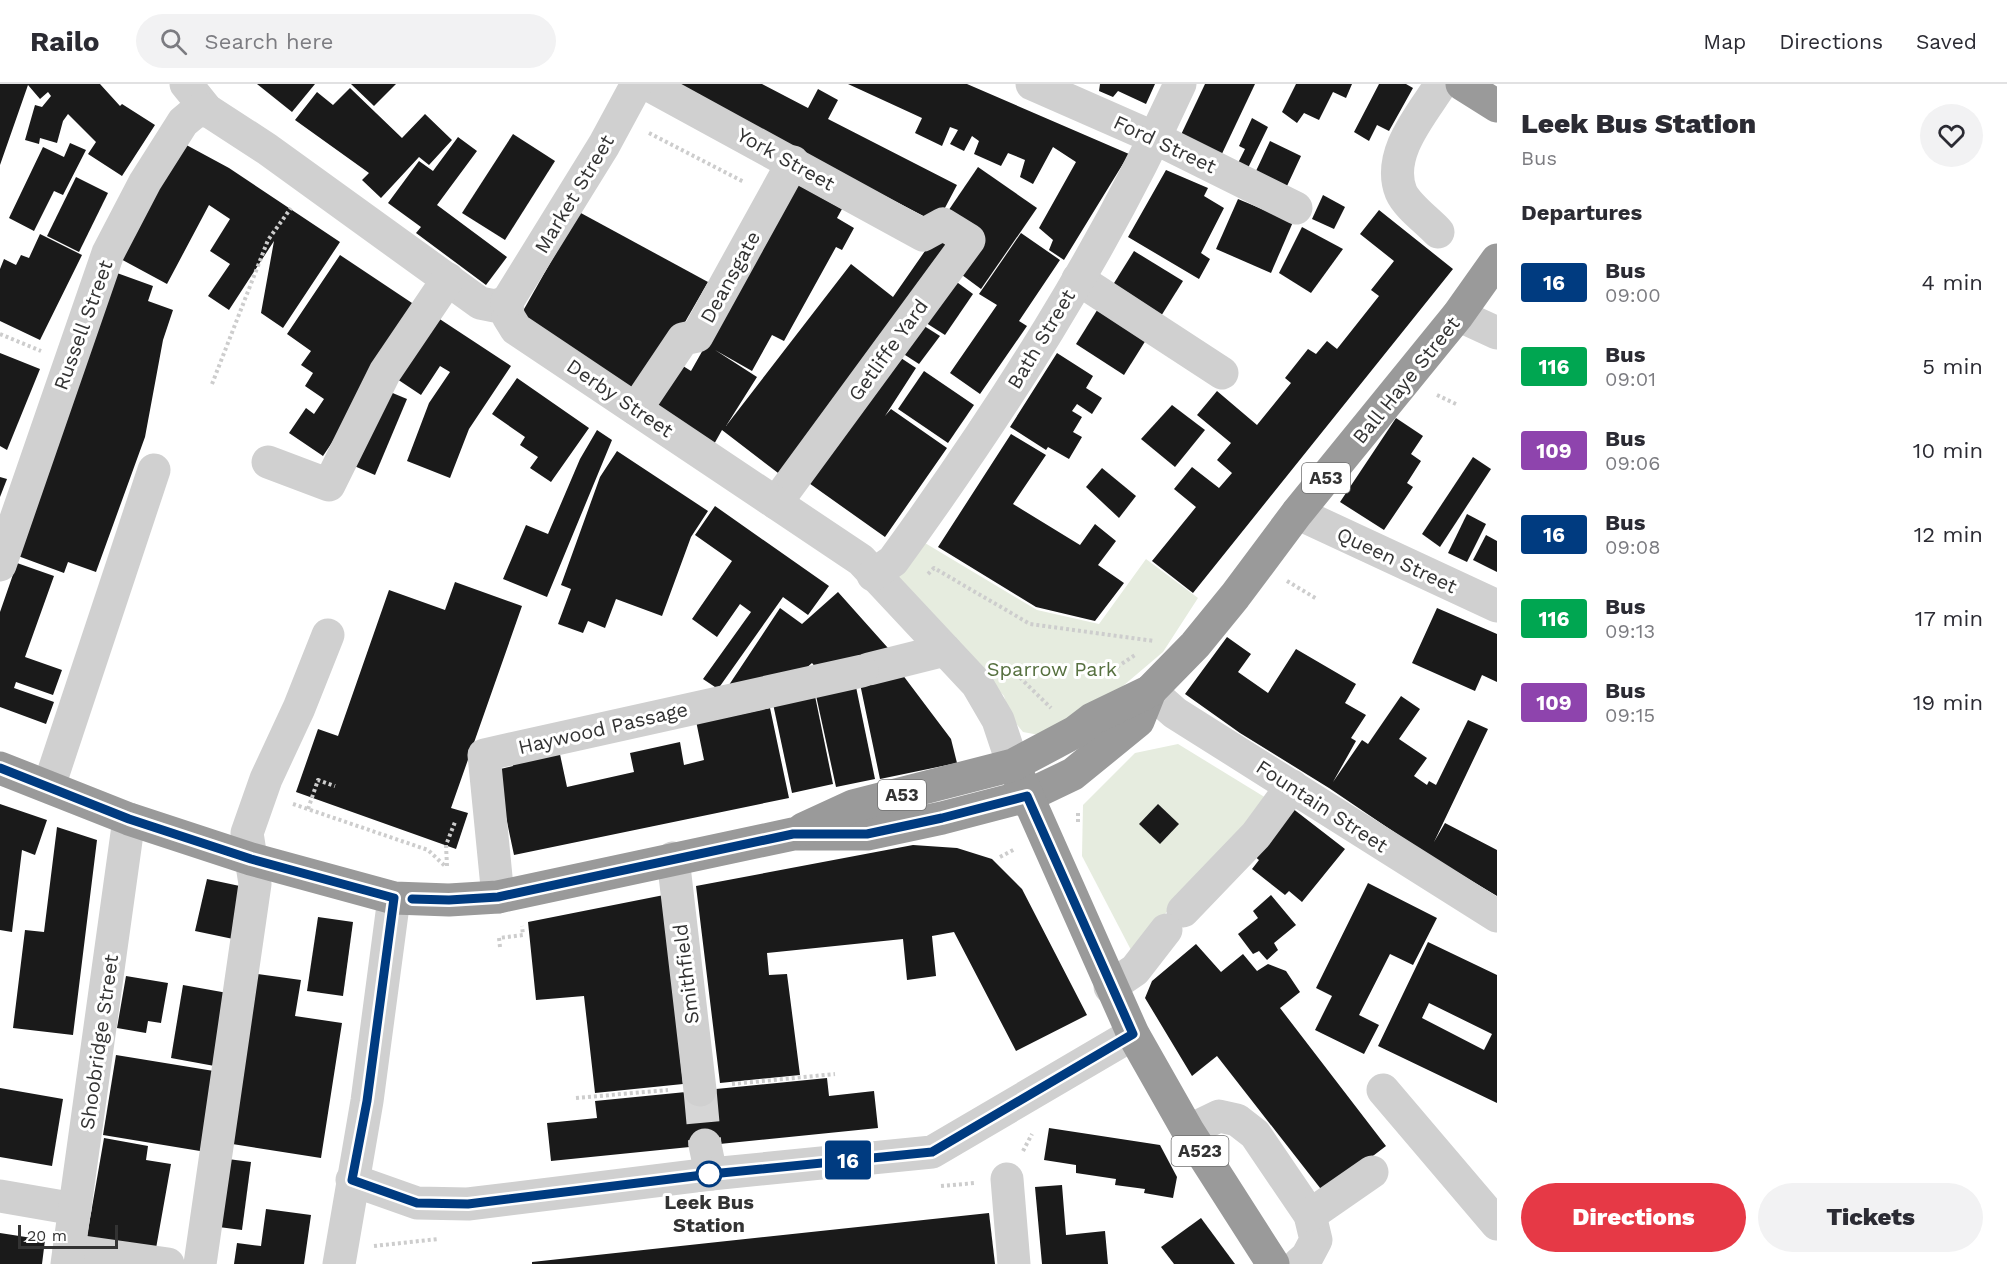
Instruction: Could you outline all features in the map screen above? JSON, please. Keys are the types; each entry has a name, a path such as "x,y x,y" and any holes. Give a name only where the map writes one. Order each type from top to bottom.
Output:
{"highway":[{"path":"1462,84 1497,106"},
{"name":"Ball Haye Street","path":"1014,765 1075,732 1092,719 1150,691 1195,645 1297,513 1458,315 1497,260"},
{"name":"Ball Haye Street","path":"1027,796 1073,774 1138,721 1150,691"},
{"name":"A53","path":"793,834 853,806 1014,765"},
{"name":"A523","path":"1014,765 1110,987 1133,1034 1188,1131 1274,1264"},
{"name":"A53","path":"0,768 129,819 251,859 394,898 449,900 498,897 793,834 867,834 1027,796"}],"street":[{"path":"186,84 207,110 219,116 311,181 480,303 495,306 507,302"},
{"name":"Market Street","path":"507,302 637,84"},
{"name":"York Street","path":"648,84 923,235"},
{"name":"Ford Street","path":"1032,84 1155,138 1296,208"},
{"name":"Bath Street","path":"873,575 893,561 904,546 1037,351 1155,138 1180,84"},
{"path":"1438,232 1401,194 1396,173 1405,140 1441,84"},
{"name":"Russell Street","path":"0,565 108,253 145,182 183,122 195,112 207,110"},
{"name":"Deansgate","path":"636,409 683,339 697,336 793,162"},
{"name":"Getliffe Yard","path":"776,503 969,240 944,224 923,235"},
{"path":"268,462 329,485 385,372 447,279"},
{"path":"1078,279 1222,373"},
{"name":"Derby Street","path":"507,302 508,316 516,329 861,560 977,684 998,720 1014,765"},
{"path":"1458,315 1497,333"},
{"path":"49,786 154,470"},
{"name":"Queen Street","path":"1297,513 1497,606"},
{"path":"200,1264 255,884 247,833 261,793 299,708 328,635"},
{"name":"Haywood Passage","path":"498,897 484,755 945,650"},
{"name":"Fountain Street","path":"1150,691 1175,713 1497,916"},
{"path":"1110,987 1135,970 1175,920 1256,835 1293,786"},
{"name":"Shoobridge Street","path":"68,1257 129,819"},
{"name":"Smithfield","path":"673,858 700,1090"},
{"path":"339,1264 367,1101 394,898"},
{"path":"352,1180 417,1203 468,1204 708,1160 932,1152 1133,1034"},
{"path":"1383,1090 1497,1224"},
{"path":"1188,1131 1219,1116 1236,1120 1255,1134 1310,1215 1316,1240 1307,1257 1299,1264"},
{"path":"1310,1215 1372,1172"},
{"path":"1007,1179 1014,1264"},
{"path":"0,1196 75,1209"},
{"path":"68,1257 168,1264"}],"path":[{"path":"619,117 774,197"},
{"path":"212,384 268,240 311,181"},
{"path":"0,334 69,363"},
{"path":"921,580 934,568 1030,624 1155,641"},
{"path":"1146,647 1163,634"},
{"path":"1109,673 1137,654"},
{"path":"998,720 1010,716 1054,711 1004,662"},
{"path":"308,809 318,780 335,786"},
{"path":"261,793 428,850 447,868"},
{"path":"1000,857 1078,813 1080,806"},
{"path":"447,868 446,845 456,819"},
{"path":"437,867 447,868 495,862"},
{"path":"500,947 499,938 523,935 522,924"}],"green space":[{"name":"Sparrow Park","path":"925,543 1037,610 1099,624 1146,559 1198,598 1163,652 1110,697 1039,735 1023,732 1010,716 1004,696 888,578"},
{"path":"1178,744 1271,801 1131,950 1082,856 1083,805 1135,753"}],"building":[{"path":"0,84 100,84 120,106 122,104 155,125 122,176 88,154 96,142 68,114 63,121 57,143 40,138 39,144 25,140 35,105 42,107 51,96 48,92 40,99 28,85 0,165"},
{"path":"257,84 315,84 292,112"},
{"path":"351,84 396,84 374,106"},
{"path":"669,84 762,84 808,108 818,89 838,100 828,119 957,185 937,223"},
{"path":"848,84 967,84 1129,154 1064,260 1049,250 1053,240 1039,228 1076,162 1053,147 1033,184 1020,177 1025,160 1008,153 1001,166 974,154 979,141 972,136 964,151 950,144 958,130 950,127 942,146 915,133 922,118"},
{"path":"1100,84 1155,84 1146,104 1118,91 1113,97 1099,91"},
{"path":"1205,84 1255,84 1219,160 1178,141"},
{"path":"1296,84 1352,84 1346,98 1333,92 1319,120 1304,113 1297,123 1282,112"},
{"path":"1379,84 1406,84 1413,88 1389,131 1377,125 1369,141 1354,132"},
{"path":"350,88 402,138 425,114 452,140 429,165 419,157 381,198 362,180 369,173 295,120 317,92 333,105"},
{"path":"1252,118 1268,127 1248,168 1238,163 1245,149 1239,146"},
{"path":"513,134 555,161 505,240 462,213"},
{"path":"458,137 477,151 437,205 507,257 486,285 416,233 421,227 388,203 419,161 433,171"},
{"path":"179,141 229,168 340,242 283,328 261,313 274,241 229,310 208,296 230,264 210,251 230,219 209,205 167,284 117,257"},
{"path":"1270,141 1301,156 1287,186 1256,171"},
{"path":"70,143 86,150 63,195 54,191 34,231 9,218 43,147 64,157"},
{"path":"978,167 1037,208 981,289 958,272 944,217"},
{"path":"1166,170 1208,188 1204,196 1224,208 1201,253 1210,259 1199,279 1128,237"},
{"path":"76,177 108,193 79,252 47,236"},
{"path":"797,184 842,209 837,218 854,228 842,250 836,247 784,341 772,335 752,371 715,350 757,377 726,426 851,264 893,297 941,228 961,243 786,479 722,430 713,446 647,404 675,361 691,371"},
{"path":"1323,195 1345,207 1334,229 1312,219"},
{"path":"1238,199 1293,222 1271,273 1216,249"},
{"path":"1379,210 1453,269 1193,593 1152,561 1196,507 1174,489 1192,467 1219,488 1232,473 1217,460 1231,443 1197,415 1217,391 1257,425 1291,383 1285,378 1308,349 1316,354 1327,341 1337,349 1379,296 1371,290 1394,261 1360,234"},
{"path":"579,212 708,282 681,329 636,396 519,318"},
{"path":"1302,227 1343,249 1311,293 1279,273"},
{"path":"1021,233 1060,260 1019,321 1027,326 980,394 950,373 997,305 979,294"},
{"path":"40,234 82,255 40,340 0,321 0,269 4,259 16,265 21,255 29,258"},
{"path":"1134,251 1183,281 1124,375 1076,344"},
{"path":"340,255 421,309 323,456 289,433 306,408 314,414 324,399 305,386 313,373 301,365 311,351 287,334"},
{"path":"117,273 153,286 148,301 173,310 163,340 145,437 96,572 68,562 64,573 18,556"},
{"path":"954,280 973,294 945,335 923,321"},
{"path":"429,312 511,366 469,429 450,478 407,461 429,403 450,372 440,366 421,395 388,373"},
{"path":"921,324 940,336 919,364 902,353"},
{"path":"0,353 40,369 7,450 0,446"},
{"path":"1057,353 1093,376 1086,388 1102,398 1092,414 1077,404 1072,411 1082,417 1073,432 1082,437 1069,459 1048,447 1046,450 1010,427"},
{"path":"895,354 916,368 885,416 891,409 947,448 885,537 799,476"},
{"path":"924,371 974,405 948,443 898,409"},
{"path":"517,378 589,428 551,482 530,468 538,457 520,445 525,437 492,414"},
{"path":"383,389 407,399 375,475 352,465"},
{"path":"1172,405 1205,430 1175,467 1141,439"},
{"path":"1396,418 1423,436 1411,454 1421,461 1407,483 1413,487 1384,530 1340,502"},
{"path":"597,430 612,440 547,597 503,579 526,525 548,534 580,459"},
{"path":"1011,434 1046,455 1013,504 1080,545 1095,524 1116,541 1098,565 1124,583 1095,621 1036,607 938,547"},
{"path":"617,451 708,511 691,537 662,616 616,599 605,628 588,621 583,633 558,624 571,589 561,585 600,477"},
{"path":"1473,457 1491,469 1440,547 1422,534"},
{"path":"1102,468 1136,496 1119,518 1086,487"},
{"path":"0,477 7,479 0,497"},
{"path":"715,506 829,586 808,615 783,597 718,689 703,679 751,612 740,604 717,637 692,619 732,561 695,535"},
{"path":"1467,514 1486,524 1467,562 1448,553"},
{"path":"1486,535 1497,541 1497,572 1473,560"},
{"path":"17,563 54,576 25,657 62,670 53,695 16,682 14,688 54,702 46,724 0,707 0,612"},
{"path":"455,582 522,606 451,808 468,813 456,849 296,792 318,729 338,736 389,590 445,610"},
{"path":"838,592 896,657 899,670 951,739 957,763 880,779 859,679 822,675 812,663 791,681 723,694 780,608 802,624"},
{"path":"1437,608 1497,634 1497,682 1482,675 1475,691 1412,663"},
{"path":"1227,637 1251,654 1238,672 1268,693 1296,649 1356,684 1345,703 1366,715 1351,738 1356,741 1333,782 1362,740 1368,744 1401,696 1420,709 1399,739 1427,758 1414,776 1427,785 1429,781 1436,785 1468,720 1488,729 1434,842 1445,823 1497,850 1497,896 1428,855 1329,788 1240,733 1185,694"},
{"path":"855,682 875,779 836,787 815,691"},
{"path":"814,691 833,784 792,793 772,699"},
{"path":"770,708 789,798 514,855 496,770 513,766 510,755 558,745 567,787 634,772 630,753 680,742 684,765 704,760 695,716 723,718"},
{"path":"0,804 47,820 35,855 22,850 12,932 0,930"},
{"path":"1158,804 1179,824 1160,844 1139,824"},
{"path":"1292,808 1345,849 1302,902 1289,891 1285,895 1252,869 1259,860 1253,855"},
{"path":"57,827 97,840 73,1035 13,1028 25,930 44,932"},
{"path":"913,845 957,848 992,859 1022,889 1087,1015 1016,1051 954,932 932,936 936,976 907,980 903,939 767,953 769,975 787,974 800,1075 720,1083 696,886"},
{"path":"207,879 249,888 238,940 195,931"},
{"path":"1368,883 1437,918 1413,965 1390,954 1359,1015 1379,1025 1364,1054 1315,1030 1332,996 1316,988"},
{"path":"664,895 683,1084 595,1093 584,996 536,1000 528,922"},
{"path":"1271,895 1296,925 1274,943 1278,950 1267,960 1259,951 1253,954 1238,934 1258,918 1253,911"},
{"path":"318,917 353,922 343,996 307,991"},
{"path":"1428,942 1497,975 1497,1103 1378,1046","holes":["1429,1003 1492,1034 1484,1050 1422,1018"]},
{"path":"1196,944 1221,972 1243,954 1257,971 1268,964 1286,971 1300,992 1280,1008 1386,1146 1324,1193 1217,1056 1192,1076 1145,998 1152,981"},
{"path":"251,973 301,980 295,1016 342,1023 321,1158 226,1143"},
{"path":"126,976 168,983 161,1023 148,1021 146,1033 117,1028"},
{"path":"183,985 233,994 220,1067 171,1058"},
{"path":"116,1055 220,1072 206,1152 103,1135"},
{"path":"827,1078 829,1096 874,1091 878,1128 551,1161 547,1123 597,1118 595,1101"},
{"path":"0,1088 63,1099 52,1166 0,1157"},
{"path":"1049,1128 1160,1145 1177,1177 1173,1198 1144,1193 1145,1189 1115,1185 1116,1179 1076,1173 1076,1165 1044,1160"},
{"path":"104,1138 148,1146 146,1160 171,1164 155,1254 86,1242"},
{"path":"220,1158 251,1162 242,1230 211,1226"},
{"path":"1062,1185 1066,1235 1105,1231 1108,1264 1042,1264 1035,1187"},
{"path":"266,1209 311,1215 304,1264 234,1264 237,1243 261,1246"},
{"path":"989,1213 995,1264 532,1264 532,1262"},
{"path":"1201,1218 1235,1264 1174,1264 1161,1247"},
{"path":"0,1233 45,1240 42,1264 0,1264"}],"tunnel":[{"path":"700,1090 705,1145"}],"bus line":[{"name":"16","path":"0,768 129,819 251,859 394,898 367,1101 352,1180 417,1203 468,1204 711,1174 932,1152 1004,1112 1133,1034 1110,987 1027,796 867,834 793,834 498,897 449,900 412,899"}],"place":[{"name":"Leek Bus Station","path":"709,1174"}]}
